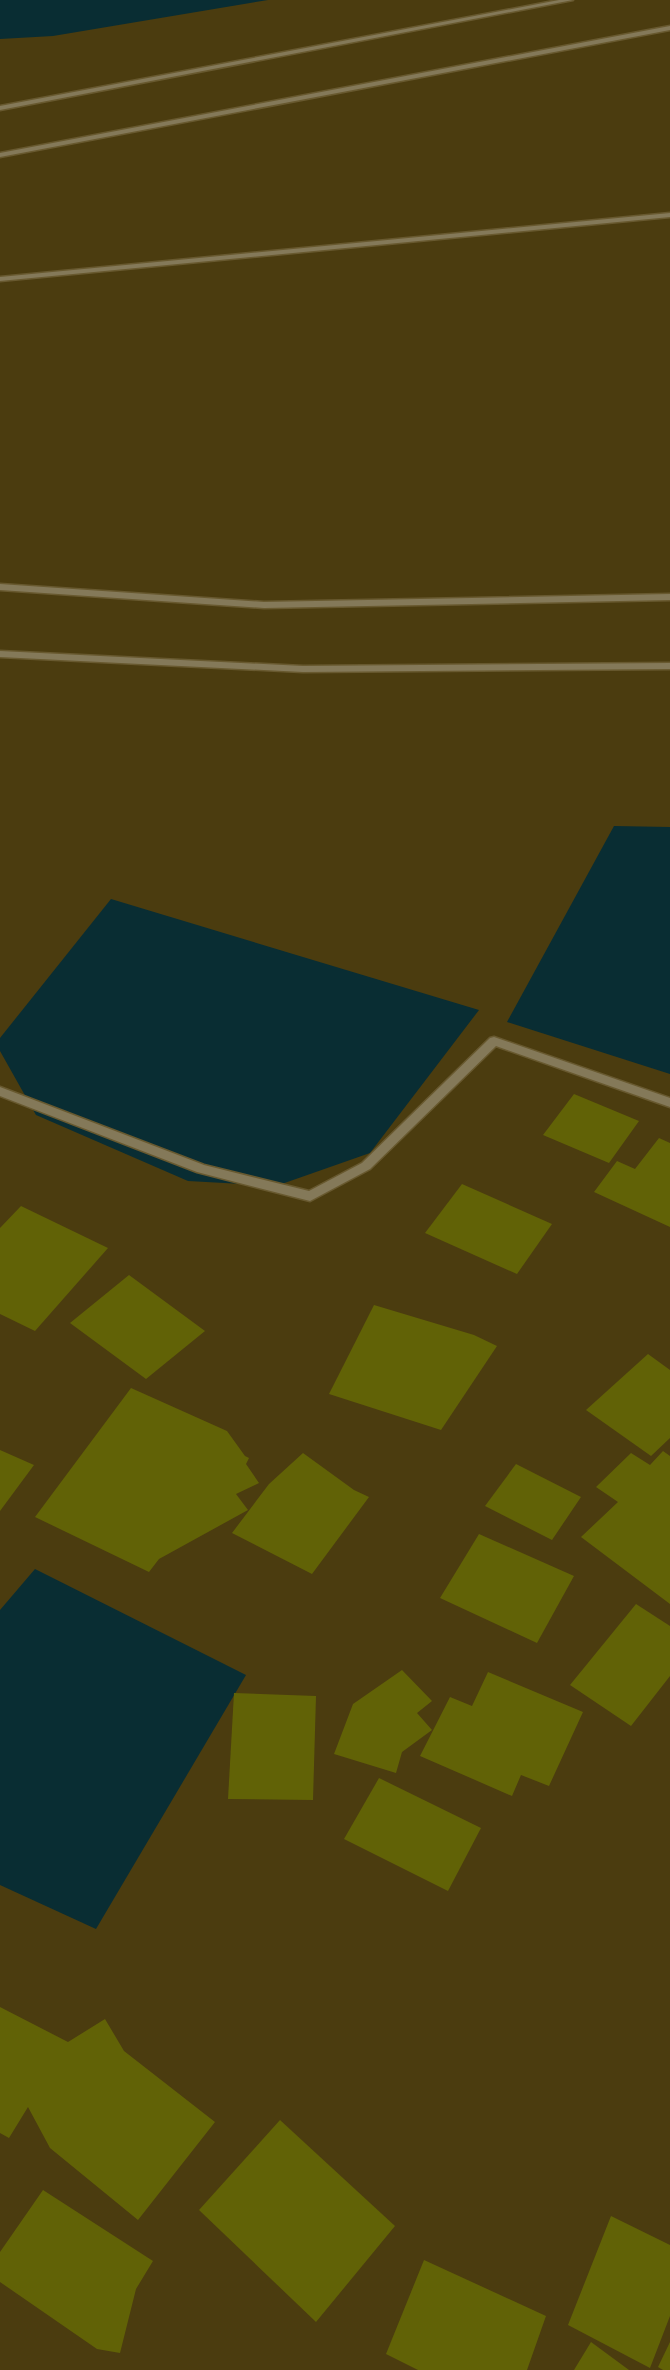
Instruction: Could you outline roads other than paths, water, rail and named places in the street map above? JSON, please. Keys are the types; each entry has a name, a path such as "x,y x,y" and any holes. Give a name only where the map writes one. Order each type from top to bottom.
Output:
{"street":[{"path":"0,108 570,0"},
{"path":"0,155 670,28"},
{"path":"0,279 670,215"},
{"path":"0,587 264,605 670,597"},
{"path":"0,654 303,669 670,666"},
{"path":"0,1091 201,1169 310,1196 366,1166 494,1041 670,1103"}],"water":[{"path":"0,0 268,0 53,36 0,39"},
{"path":"614,826 670,827 670,1074 507,1022"},
{"path":"111,899 479,1010 370,1153 276,1186 188,1181 36,1115 0,1051 0,1038"},
{"path":"35,1569 246,1675 96,1929 0,1885 0,1610"}]}
